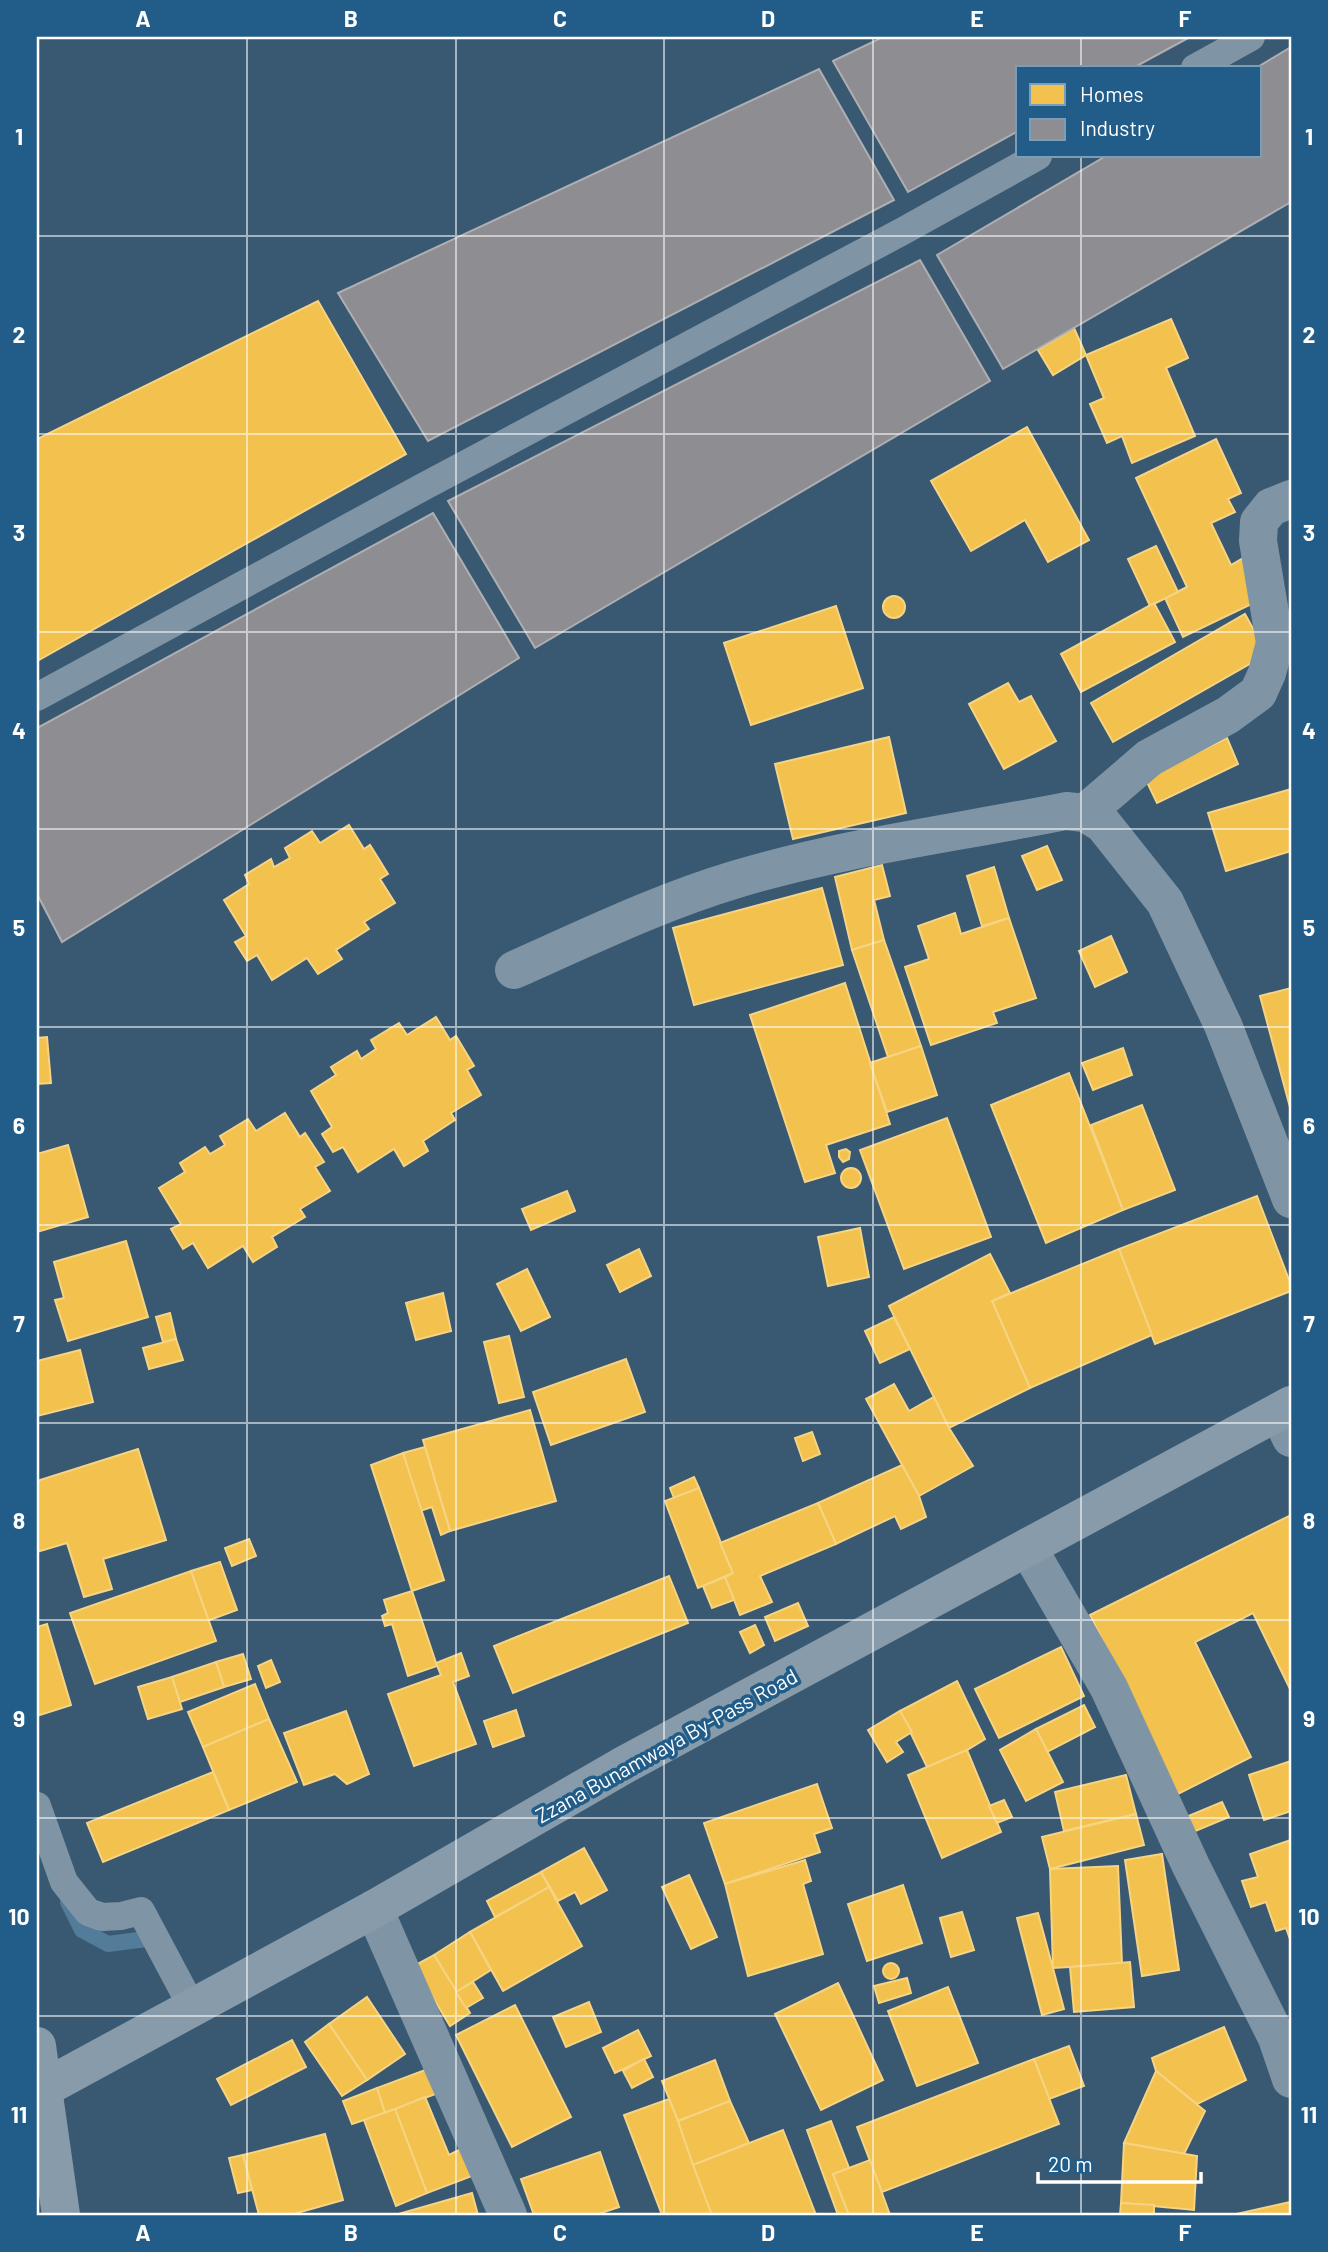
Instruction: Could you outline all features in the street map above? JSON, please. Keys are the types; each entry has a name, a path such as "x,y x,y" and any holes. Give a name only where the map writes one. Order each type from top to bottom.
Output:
{"street":[{"path":"1085,813 1149,758 1228,715 1258,693 1267,674 1275,643 1258,541 1259,523 1271,507 1291,499"},
{"path":"514,970 662,904 738,879 814,860 1066,811 1085,813 1103,824 1165,902 1223,1026 1291,1199"},
{"name":"Zzana Bunamwaya By-Pass Road","path":"40,2090 374,1909 624,1765 1028,1548 1287,1419"},
{"path":"1028,1548 1109,1688 1191,1866 1277,2038 1291,2079"},
{"path":"374,1909 508,2215"},
{"path":"37,2046 40,2090 61,2215"}],"lane":[{"path":"1199,66 1251,37"},
{"path":"37,697 1034,158"},
{"path":"37,1806 64,1882 88,1912 102,1917 141,1912 192,2007"}],"building: Homes":[{"path":"318,301 406,454 37,661 37,439"},
{"path":"1171,319 1188,358 1166,368 1195,436 1132,463 1122,436 1107,443 1090,404 1104,398 1086,355"},
{"path":"1074,328 1086,355 1053,375 1038,350"},
{"path":"1027,427 1089,540 1048,562 1025,520 971,551 931,481"},
{"path":"1216,439 1241,493 1228,499 1235,512 1211,523 1231,565 1245,557 1264,598 1183,637 1165,598 1187,587 1136,478"},
{"path":"1156,546 1178,592 1150,606 1128,559"},
{"path":"894,596 904,603 905,607 898,617 894,618 884,611 883,607 890,597"},
{"path":"1154,603 1175,642 1081,692 1061,654"},
{"path":"836,606 863,688 751,725 724,643"},
{"path":"1245,614 1267,654 1113,742 1091,703"},
{"path":"1008,683 1019,702 1031,696 1056,741 1004,769 969,704"},
{"path":"889,737 906,813 793,839 775,764"},
{"path":"1227,738 1238,764 1157,803 1145,778"},
{"path":"1291,789 1291,851 1226,871 1208,813"},
{"path":"349,825 364,849 370,845 388,874 380,879 395,903 364,922 369,929 336,950 342,959 318,974 307,958 272,980 257,955 247,961 235,942 246,936 224,900 249,884 245,875 271,859 274,867 290,858 285,848 312,831 320,843"},
{"path":"1047,846 1062,880 1037,890 1022,856"},
{"path":"882,865 890,896 874,900 884,940 852,950 835,877"},
{"path":"994,867 1009,918 982,926 967,876"},
{"path":"822,888 843,965 694,1005 673,928"},
{"path":"955,913 961,934 1009,918 1036,998 993,1012 997,1023 931,1045 905,967 929,959 918,926"},
{"path":"1111,936 1127,972 1095,987 1079,951"},
{"path":"884,940 921,1046 888,1057 852,950"},
{"path":"845,983 890,1124 826,1145 835,1173 805,1182 750,1015"},
{"path":"1291,988 1291,1111 1260,996"},
{"path":"436,1017 450,1040 456,1036 474,1066 467,1070 481,1095 451,1113 455,1120 423,1141 428,1151 404,1166 394,1149 358,1172 343,1147 333,1152 322,1134 332,1127 311,1091 336,1075 331,1067 357,1051 361,1059 376,1049 371,1040 399,1023 407,1035"},
{"path":"47,1037 51,1083 37,1084 37,1038"},
{"path":"921,1046 937,1095 887,1112 870,1063"},
{"path":"1123,1048 1132,1075 1093,1090 1082,1063"},
{"path":"1069,1073 1123,1210 1046,1243 991,1105"},
{"path":"1142,1105 1175,1190 1123,1210 1091,1125"},
{"path":"285,1113 300,1137 305,1133 324,1162 315,1167 330,1191 300,1209 305,1217 272,1237 277,1247 253,1262 243,1246 208,1268 193,1243 183,1249 171,1229 181,1224 159,1188 185,1172 180,1163 205,1147 210,1154 225,1145 220,1136 248,1119 256,1131"},
{"path":"947,1118 991,1237 904,1269 860,1150"},
{"path":"68,1145 88,1217 37,1232 37,1154"},
{"path":"846,1149 850,1152 849,1159 843,1162 839,1151"},
{"path":"851,1168 858,1171 861,1178 858,1185 851,1188 844,1185 841,1178 844,1171"},
{"path":"567,1191 575,1211 531,1230 522,1209"},
{"path":"1257,1196 1291,1291 1155,1344 1119,1249"},
{"path":"860,1228 869,1277 828,1286 818,1237"},
{"path":"126,1241 148,1317 68,1341 55,1300 64,1298 54,1262"},
{"path":"639,1249 651,1276 620,1292 607,1265"},
{"path":"1119,1249 1152,1335 1030,1388 992,1301"},
{"path":"990,1254 1010,1293 992,1301 1030,1388 949,1428 889,1306"},
{"path":"527,1269 550,1317 521,1331 497,1284"},
{"path":"443,1293 451,1331 416,1340 406,1303"},
{"path":"170,1313 176,1339 163,1342 156,1317"},
{"path":"894,1317 910,1349 880,1363 865,1331"},
{"path":"509,1336 524,1397 499,1403 484,1342"},
{"path":"176,1339 183,1360 149,1369 143,1348"},
{"path":"80,1350 93,1402 37,1416 37,1361"},
{"path":"626,1359 645,1412 551,1445 533,1392"},
{"path":"894,1384 909,1411 934,1397 949,1428 973,1466 919,1496 866,1399"},
{"path":"530,1410 556,1501 450,1531 423,1440"},
{"path":"812,1432 820,1454 803,1461 795,1438"},
{"path":"425,1447 450,1531 441,1535 432,1507 420,1511 403,1453"},
{"path":"138,1449 166,1540 103,1559 112,1589 84,1597 67,1543 37,1552 37,1481"},
{"path":"403,1453 444,1580 412,1591 371,1465"},
{"path":"902,1465 919,1496 926,1517 901,1529 895,1516 836,1544 818,1503"},
{"path":"694,1477 699,1488 674,1498 670,1488"},
{"path":"699,1488 733,1573 698,1588 665,1501"},
{"path":"818,1503 836,1544 760,1576 772,1602 740,1615 725,1577 733,1573 720,1543"},
{"path":"1291,1515 1291,1691 1253,1613 1195,1642 1251,1757 1178,1794 1090,1615"},
{"path":"249,1539 256,1556 232,1566 225,1548"},
{"path":"220,1562 237,1610 207,1621 191,1571"},
{"path":"191,1571 216,1641 95,1684 70,1613"},
{"path":"669,1576 688,1623 513,1693 494,1646"},
{"path":"725,1577 734,1600 712,1608 703,1586"},
{"path":"412,1591 437,1666 408,1676 392,1624 385,1626 382,1616 388,1613 384,1600"},
{"path":"798,1603 808,1626 775,1641 765,1617"},
{"path":"47,1624 71,1705 37,1716 37,1627"},
{"path":"755,1625 764,1645 750,1653 740,1632"},
{"path":"1061,1647 1084,1696 999,1738 975,1689"},
{"path":"461,1653 469,1676 453,1682 476,1744 414,1766 388,1694 441,1675 436,1663"},
{"path":"243,1654 251,1679 224,1687 216,1662"},
{"path":"271,1660 280,1682 266,1688 258,1666"},
{"path":"216,1662 224,1687 180,1702 172,1677"},
{"path":"172,1677 182,1709 148,1719 138,1687"},
{"path":"957,1681 985,1739 927,1767 900,1711"},
{"path":"255,1684 269,1719 203,1747 188,1712"},
{"path":"1084,1705 1095,1727 1047,1752 1036,1729"},
{"path":"516,1710 524,1736 493,1747 484,1721"},
{"path":"346,1711 369,1774 347,1784 335,1774 304,1785 284,1733"},
{"path":"900,1711 912,1732 896,1742 903,1752 887,1762 868,1730"},
{"path":"269,1719 297,1782 229,1810 203,1747"},
{"path":"1036,1729 1063,1782 1026,1801 1000,1750"},
{"path":"967,1750 1001,1832 942,1858 908,1775"},
{"path":"1291,1761 1291,1811 1264,1820 1249,1775"},
{"path":"213,1772 229,1810 103,1862 87,1823"},
{"path":"1126,1775 1136,1814 1064,1831 1055,1792"},
{"path":"817,1784 832,1828 814,1834 820,1852 725,1884 704,1823"},
{"path":"1004,1800 1012,1817 997,1823 989,1806"},
{"path":"1222,1802 1229,1817 1193,1832 1186,1817"},
{"path":"1136,1814 1144,1845 1050,1869 1042,1837"},
{"path":"1291,1840 1291,1942 1286,1928 1276,1931 1266,1902 1251,1907 1242,1881 1258,1877 1250,1854"},
{"path":"584,1848 607,1890 581,1904 575,1892 558,1901 541,1872"},
{"path":"1162,1854 1179,1970 1142,1976 1125,1860"},
{"path":"805,1860 811,1881 803,1884 823,1954 748,1976 725,1884"},
{"path":"1118,1866 1122,1964 1053,1968 1050,1869"},
{"path":"541,1872 549,1887 495,1917 487,1901"},
{"path":"689,1875 717,1937 691,1949 662,1887"},
{"path":"903,1885 922,1943 867,1961 848,1904"},
{"path":"549,1887 582,1946 503,1991 470,1932"},
{"path":"962,1912 974,1950 951,1957 940,1918"},
{"path":"1038,1913 1064,2009 1042,2015 1017,1918"},
{"path":"470,1932 491,1970 456,1992 434,1955"},
{"path":"434,1955 470,2013 450,2026 414,1966"},
{"path":"1130,1962 1134,2007 1074,2012 1070,1967"},
{"path":"891,1963 897,1965 897,1977 891,1979 885,1977 883,1971 885,1965"},
{"path":"907,1978 911,1993 879,2003 874,1986"},
{"path":"473,1982 483,1998 466,2008 456,1992"},
{"path":"838,1983 883,2080 821,2110 775,2014"},
{"path":"948,1987 978,2063 917,2086 888,2011"},
{"path":"367,1997 405,2054 367,2080 329,2024"},
{"path":"589,2002 601,2032 566,2047 553,2017"},
{"path":"515,2005 571,2117 512,2147 456,2035"},
{"path":"329,2024 367,2080 342,2096 305,2042"},
{"path":"1224,2027 1246,2080 1197,2104 1156,2071 1152,2058"},
{"path":"638,2030 651,2056 615,2073 603,2048"},
{"path":"292,2040 306,2067 231,2105 217,2079"},
{"path":"1069,2046 1084,2086 1049,2099 1034,2059"},
{"path":"644,2059 653,2077 632,2088 623,2071"},
{"path":"1034,2059 1059,2124 882,2192 857,2127"},
{"path":"715,2060 730,2101 678,2121 662,2081"},
{"path":"433,2067 441,2092 385,2113 377,2088"},
{"path":"1156,2071 1205,2111 1184,2154 1124,2143"},
{"path":"377,2088 385,2113 352,2124 343,2101"},
{"path":"425,2097 449,2155 461,2149 472,2176 427,2193 395,2109"},
{"path":"669,2099 712,2215 662,2215 624,2115"},
{"path":"730,2101 749,2143 693,2165 678,2121"},
{"path":"395,2109 427,2193 396,2206 364,2120"},
{"path":"831,2121 849,2168 833,2174 849,2215 838,2215 807,2130"},
{"path":"783,2130 816,2215 712,2215 693,2165"},
{"path":"325,2134 343,2200 290,2215 259,2215 243,2155"},
{"path":"1124,2143 1197,2156 1194,2210 1121,2203"},
{"path":"600,2152 619,2207 595,2215 534,2215 521,2179"},
{"path":"243,2155 252,2190 238,2193 229,2158"},
{"path":"870,2160 890,2215 849,2215 833,2174"},
{"path":"472,2193 478,2215 395,2215"},
{"path":"1290,2202 1291,2215 1232,2215"},
{"path":"1121,2203 1154,2205 1154,2215 1120,2215"}],"building: Industry":[{"path":"883,37 1190,37 1137,66 1016,66 1016,132 908,192 833,61"},
{"path":"1291,47 1291,202 1003,369 937,255 1103,158 1262,158 1262,66 1259,66"},
{"path":"819,69 894,200 428,441 338,293"},
{"path":"920,260 990,381 535,648 448,501"},
{"path":"433,513 519,658 62,942 37,894 37,728"}],"waterway":[{"path":"68,1902 82,1930 108,1944 146,1939"}]}
